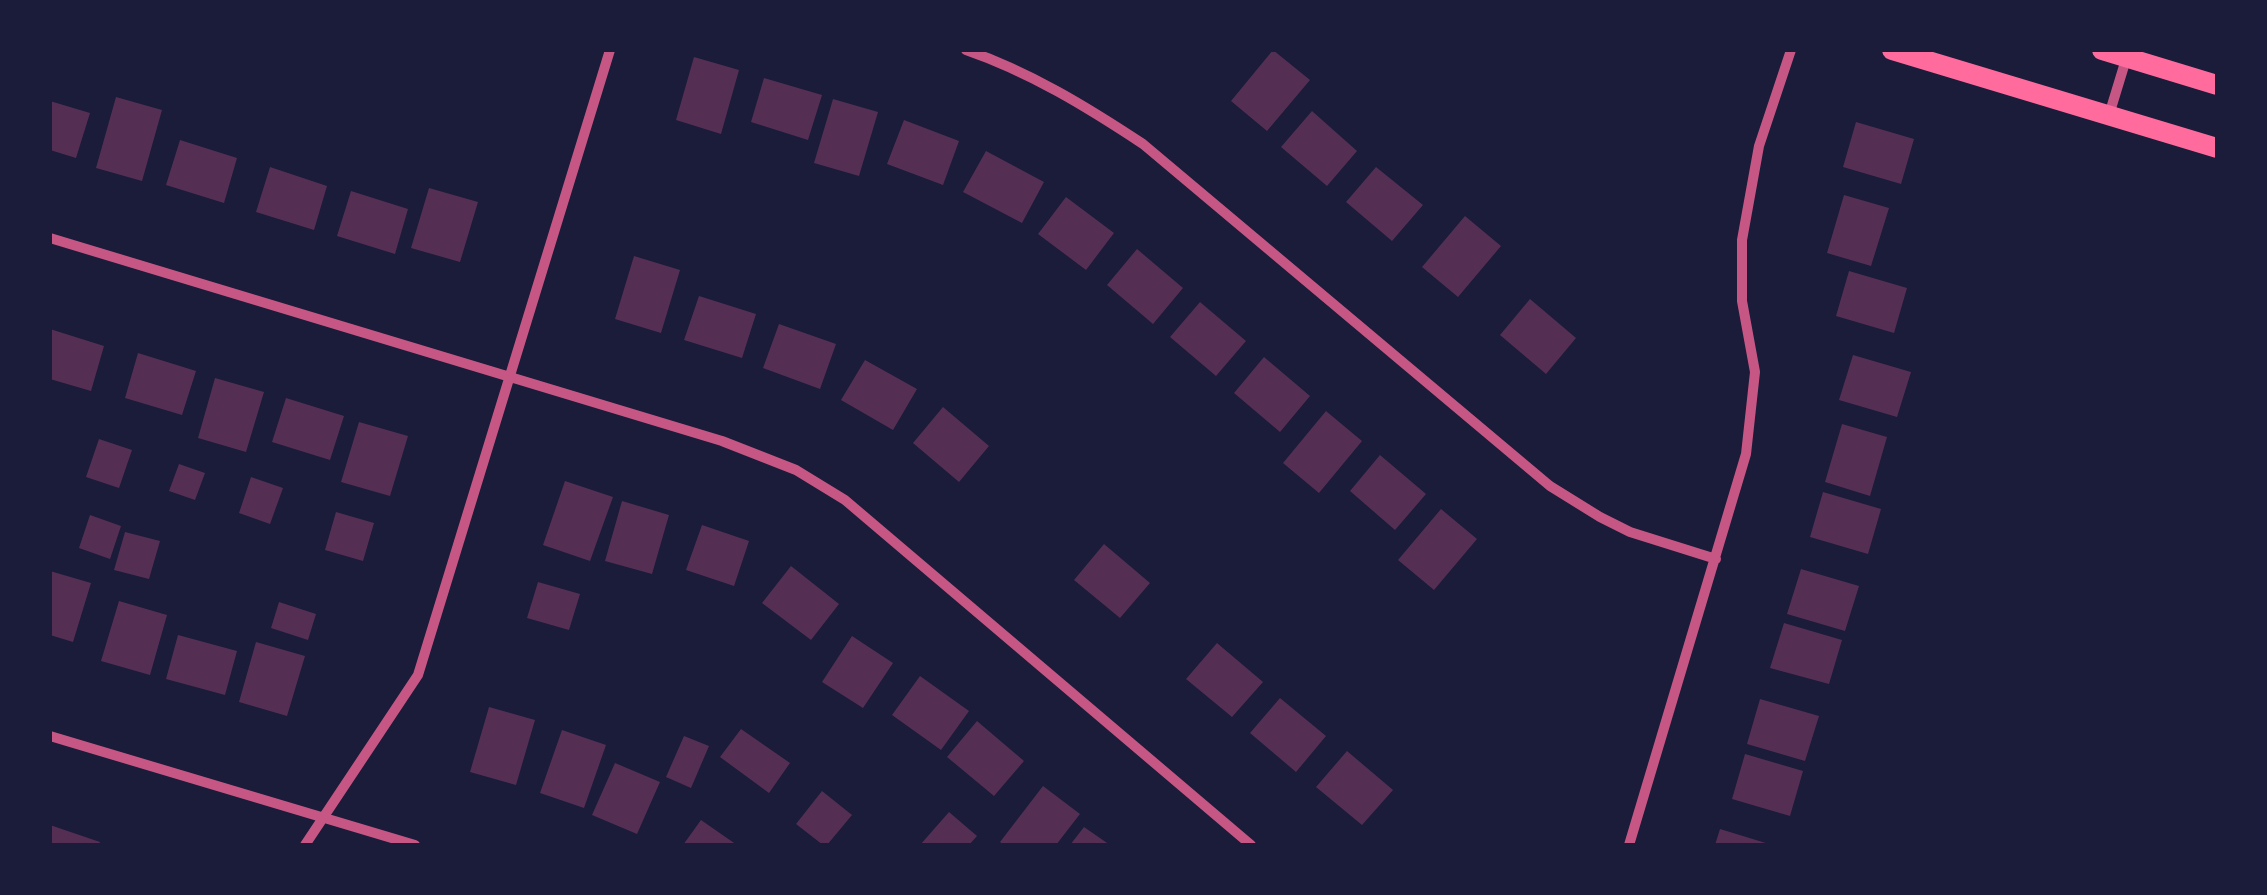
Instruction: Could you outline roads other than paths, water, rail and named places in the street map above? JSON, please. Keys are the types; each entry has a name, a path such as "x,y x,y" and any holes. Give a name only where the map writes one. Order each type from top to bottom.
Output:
{"main road":[{"path":"1892,50 2217,148"},
{"path":"2102,50 2128,54 2217,85"}],"street":[{"path":"305,845 418,675 610,50"},
{"path":"966,50 1093,110 1144,144 1550,486 1630,532 1716,558"},
{"path":"1628,845 1746,454 1755,372 1742,301 1742,240 1758,146 1791,50"},
{"path":"2109,116 2128,54"},
{"path":"50,238 736,446 796,470 845,500 1243,842"},
{"path":"50,736 415,845"}]}
